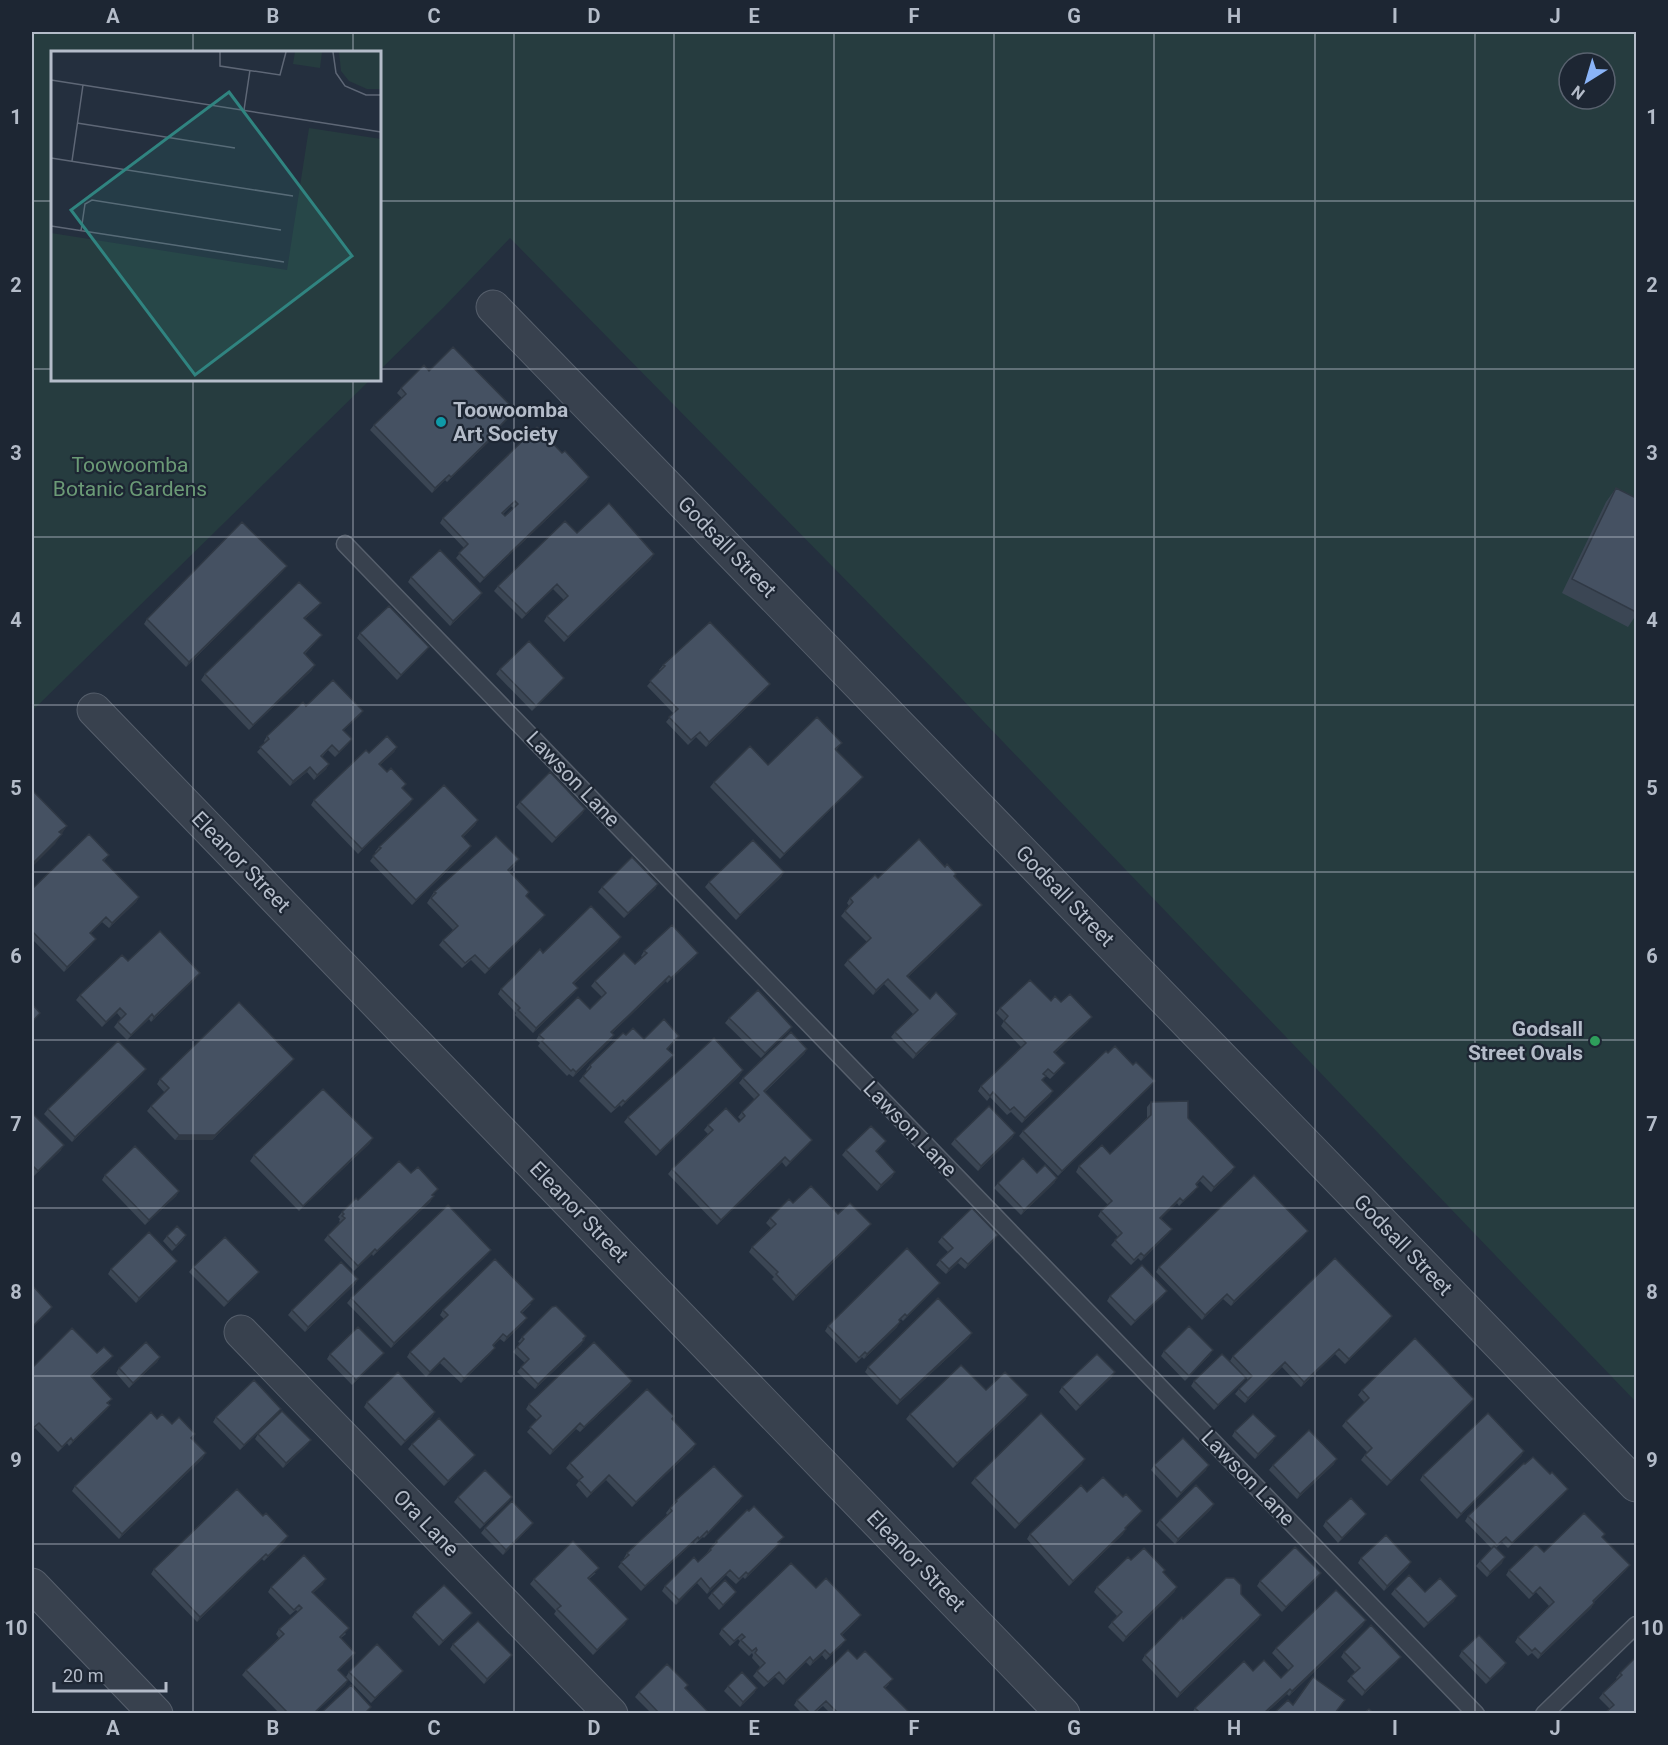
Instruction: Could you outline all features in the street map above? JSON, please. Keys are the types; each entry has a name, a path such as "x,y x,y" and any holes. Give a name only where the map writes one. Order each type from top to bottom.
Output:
{"street":[{"name":"Godsall Street","path":"493,307 1636,1485"},
{"name":"Eleanor Street","path":"94,710 1063,1713"},
{"name":"Ora Lane","path":"240,1332 611,1713"},
{"path":"32,1585 156,1713"}],"lane":[{"name":"Lawson Lane","path":"345,543 1476,1713"},
{"path":"1544,1713 1636,1625"}],"green space":[{"name":"Toowoomba Botanic Gardens","path":"32,32 1636,32 1636,1402 939,675 510,238 381,369 381,51 51,51 51,381 369,381 32,711"}],"building":[{"path":"453,347 515,410 500,426 501,428 451,477 449,475 435,488 374,425 406,394 401,388 424,365 429,371"},
{"path":"537,427 562,453 565,451 589,477 484,578 459,553 468,544 443,518","holes":["515,501 518,504 505,516 502,513"]},
{"path":"1616,488 1636,498 1636,612 1572,579"},
{"path":"609,503 654,554 568,637 547,616 568,596 557,584 526,614 498,586 565,521 577,533"},
{"path":"242,522 287,566 189,662 147,619"},
{"path":"440,550 482,593 453,621 411,577"},
{"path":"299,582 321,603 304,618 322,635 304,653 315,665 253,725 205,674"},
{"path":"389,606 429,647 401,675 360,633"},
{"path":"710,622 770,684 709,742 700,732 691,740 669,717 678,709 650,681 665,666 663,665"},
{"path":"529,641 564,678 536,706 500,669"},
{"path":"333,680 363,711 343,730 352,739 339,752 332,745 321,756 329,764 317,775 310,767 293,781 260,747 269,739 267,736 303,702 306,706"},
{"path":"817,717 842,743 835,749 863,777 784,854 714,782 750,746 768,765"},
{"path":"387,736 397,747 379,764 387,772 391,768 406,784 402,788 413,799 362,849 314,800 366,750 369,753"},
{"path":"550,772 585,809 556,838 520,802"},
{"path":"444,785 478,820 462,836 471,846 416,900 373,856 381,848 379,847"},
{"path":"32,790 67,826 59,832 62,834 32,864"},
{"path":"89,834 109,855 103,860 139,897 112,923 106,917 90,933 96,939 67,967 32,931 32,889"},
{"path":"496,836 519,859 508,870 529,892 526,896 545,915 489,969 475,955 465,963 443,940 458,926 431,898 436,893 434,892"},
{"path":"919,839 945,867 947,864 956,874 954,876 982,905 907,976 930,999 936,992 957,1014 916,1054 895,1032 918,1010 888,979 876,990 848,960 871,938 845,911 853,902 850,898 875,875 878,878"},
{"path":"753,840 784,872 740,915 709,882"},
{"path":"632,857 658,884 628,913 602,887"},
{"path":"591,906 621,937 573,983 578,988 536,1028 501,989 540,949 543,953"},
{"path":"672,925 698,953 671,978 669,976 611,1032 614,1035 576,1072 573,1069 571,1071 539,1035 578,997 590,1009 606,993 595,981 624,953 635,964 647,953 644,951"},
{"path":"160,931 200,973 154,1017 152,1014 131,1035 118,1022 126,1014 120,1008 106,1022 80,995 122,955 128,961"},
{"path":"1030,980 1051,1001 1055,996 1061,1002 1070,994 1092,1017 1054,1052 1065,1063 1054,1074 1048,1069 1043,1074 1046,1076 1042,1080 1053,1091 1025,1118 1014,1107 1010,1110 993,1092 990,1096 981,1086 1026,1043 1004,1021 1008,1016 1000,1008"},
{"path":"758,990 792,1027 765,1053 729,1018"},
{"path":"239,1002 294,1059 215,1135 179,1135 151,1106 169,1088 160,1079"},
{"path":"32,1004 40,1013 32,1022"},
{"path":"664,1019 679,1036 667,1049 674,1055 625,1102 623,1100 615,1108 583,1076 591,1067 590,1065 623,1033 626,1035 633,1028 644,1039"},
{"path":"791,1032 807,1049 764,1091 812,1140 790,1162 785,1157 721,1220 672,1169 713,1130 708,1125 726,1108 739,1122 745,1116 742,1112 759,1095 743,1078"},
{"path":"714,1038 743,1070 660,1151 628,1117"},
{"path":"118,1041 146,1069 75,1137 48,1109"},
{"path":"1115,1046 1133,1065 1136,1062 1155,1081 1062,1171 1023,1131 1106,1051 1108,1053"},
{"path":"323,1089 373,1138 303,1206 254,1155"},
{"path":"1188,1101 1188,1118 1235,1167 1214,1187 1203,1176 1196,1184 1198,1187 1183,1201 1180,1198 1160,1218 1172,1229 1144,1256 1141,1253 1134,1260 1115,1240 1122,1233 1101,1211 1112,1201 1079,1166 1102,1145 1110,1154 1151,1115 1151,1102"},
{"path":"989,1106 1015,1133 981,1166 955,1139"},
{"path":"32,1113 64,1145 38,1171 32,1165"},
{"path":"871,1126 886,1141 876,1151 895,1172 881,1185 846,1150"},
{"path":"135,1146 179,1191 149,1220 105,1175"},
{"path":"1023,1158 1037,1173 1045,1165 1057,1178 1024,1210 998,1183"},
{"path":"399,1161 411,1173 418,1167 438,1189 432,1195 434,1196 377,1251 375,1249 358,1266 328,1235 345,1218 342,1212"},
{"path":"1254,1175 1308,1231 1234,1301 1227,1294 1205,1315 1159,1267"},
{"path":"811,1186 838,1214 850,1203 871,1224 796,1296 776,1274 778,1272 752,1247 776,1224 770,1218 789,1199 793,1203"},
{"path":"448,1205 491,1250 394,1343 351,1298"},
{"path":"972,1208 998,1235 968,1264 961,1258 949,1269 940,1260 953,1248 942,1237"},
{"path":"177,1226 186,1235 176,1246 167,1236"},
{"path":"149,1232 177,1261 139,1298 111,1269"},
{"path":"225,1237 259,1272 228,1302 193,1267"},
{"path":"907,1248 940,1283 907,1316 905,1314 899,1320 900,1322 867,1354 865,1352 859,1358 828,1326"},
{"path":"1335,1258 1392,1316 1349,1359 1339,1349 1304,1382 1285,1362 1248,1398 1239,1389 1252,1376 1233,1356"},
{"path":"495,1259 534,1299 521,1312 527,1318 507,1337 503,1334 493,1345 495,1348 464,1378 444,1358 430,1372 410,1352 448,1315 443,1310"},
{"path":"341,1262 358,1279 308,1327 292,1310"},
{"path":"1142,1265 1167,1291 1135,1321 1110,1296"},
{"path":"32,1285 52,1307 32,1327"},
{"path":"938,1298 972,1333 900,1400 868,1367"},
{"path":"556,1306 586,1336 538,1384 521,1367 529,1359 517,1347 524,1339 522,1337 552,1307"},
{"path":"1189,1326 1213,1350 1189,1376 1164,1351"},
{"path":"358,1327 384,1353 356,1380 330,1354"},
{"path":"72,1328 97,1353 104,1347 113,1356 91,1376 112,1399 107,1403 110,1405 73,1441 71,1438 62,1447 39,1423 33,1428 32,1426 32,1368"},
{"path":"1415,1338 1474,1399 1391,1481 1365,1455 1372,1448 1346,1421 1369,1398 1362,1390"},
{"path":"146,1342 160,1357 133,1383 119,1368"},
{"path":"594,1342 632,1381 584,1427 580,1423 553,1450 530,1427 541,1416 529,1404"},
{"path":"1097,1354 1115,1372 1080,1406 1062,1387"},
{"path":"1222,1354 1246,1378 1218,1405 1194,1381"},
{"path":"961,1365 986,1390 1005,1372 1028,1395 957,1463 910,1414"},
{"path":"398,1372 435,1412 405,1441 367,1402"},
{"path":"254,1380 281,1409 244,1445 216,1417"},
{"path":"647,1389 674,1416 672,1419 696,1444 636,1502 609,1475 591,1493 579,1480 583,1477 570,1463"},
{"path":"282,1411 311,1440 286,1463 258,1434"},
{"path":"151,1412 157,1419 162,1414 172,1424 179,1417 195,1434 191,1438 206,1453 122,1534 75,1486"},
{"path":"1041,1413 1085,1459 1019,1524 975,1478"},
{"path":"1488,1413 1524,1451 1461,1514 1423,1475"},
{"path":"1253,1414 1276,1436 1258,1454 1235,1431"},
{"path":"439,1418 475,1455 448,1481 412,1444"},
{"path":"1309,1430 1337,1459 1300,1494 1273,1465"},
{"path":"1183,1438 1209,1465 1181,1493 1154,1465"},
{"path":"1533,1457 1568,1489 1512,1543 1506,1537 1497,1545 1468,1516"},
{"path":"714,1466 743,1496 708,1533 707,1531 699,1539 698,1537 645,1586 621,1562 629,1555 627,1553 672,1511 670,1508 676,1500"},
{"path":"485,1470 512,1497 484,1524 458,1497"},
{"path":"1103,1477 1123,1497 1126,1494 1142,1511 1073,1581 1030,1534 1081,1485 1087,1492"},
{"path":"1196,1485 1214,1504 1178,1539 1160,1520"},
{"path":"237,1489 263,1516 266,1513 288,1536 200,1617 154,1569"},
{"path":"1351,1498 1366,1514 1342,1538 1326,1521"},
{"path":"512,1501 533,1523 506,1550 485,1528"},
{"path":"754,1506 784,1537 778,1542 780,1543 748,1574 746,1572 739,1579 730,1570 710,1589 701,1578 679,1600 665,1586 694,1557 698,1562 747,1510 749,1511"},
{"path":"1584,1513 1605,1534 1602,1537 1630,1565 1541,1654 1535,1648 1532,1651 1518,1637 1554,1602 1540,1587 1533,1594 1509,1570 1536,1544 1544,1552"},
{"path":"1386,1535 1411,1562 1387,1586 1361,1558"},
{"path":"573,1541 599,1568 588,1578 628,1619 597,1650 557,1609 561,1606 534,1579"},
{"path":"1494,1546 1505,1557 1490,1572 1480,1561"},
{"path":"1295,1547 1321,1573 1286,1607 1260,1581"},
{"path":"1144,1548 1165,1570 1163,1572 1177,1587 1126,1637 1112,1622 1122,1612 1097,1587 1128,1557 1131,1560"},
{"path":"304,1555 326,1579 312,1592 349,1628 340,1637 355,1653 338,1670 348,1680 314,1713 288,1713 246,1670 284,1634 279,1629 302,1608 299,1605 294,1610 271,1587"},
{"path":"791,1563 816,1588 826,1578 861,1615 841,1634 846,1640 830,1655 825,1650 813,1661 810,1657 786,1680 779,1672 768,1682 757,1671 765,1663 755,1653 756,1648 752,1651 741,1640 745,1637 742,1634 734,1641 722,1629"},
{"path":"1409,1575 1425,1592 1440,1578 1457,1596 1428,1623 1395,1589"},
{"path":"1226,1578 1234,1578 1241,1585 1241,1594 1261,1615 1180,1693 1145,1655 1182,1617 1183,1619"},
{"path":"725,1580 736,1592 723,1605 712,1593"},
{"path":"444,1585 472,1613 443,1641 415,1612"},
{"path":"1336,1590 1366,1620 1292,1691 1290,1689 1264,1713 1200,1713 1195,1708 1244,1661 1253,1671 1264,1660 1281,1678 1293,1666 1276,1648"},
{"path":"478,1621 512,1655 487,1679 453,1644"},
{"path":"1371,1625 1401,1657 1365,1691 1351,1676 1360,1668 1344,1652"},
{"path":"1479,1635 1506,1663 1490,1679 1462,1651"},
{"path":"377,1644 403,1671 375,1698 349,1672"},
{"path":"848,1650 857,1659 865,1651 893,1679 884,1687 910,1713 838,1713 826,1701 810,1713 797,1700"},
{"path":"1636,1657 1636,1713 1605,1713 1614,1705 1603,1693 1622,1675 1620,1673"},
{"path":"667,1664 688,1685 685,1688 709,1713 659,1713 639,1692"},
{"path":"742,1672 757,1688 743,1702 728,1686"},
{"path":"1313,1677 1345,1700 1335,1713 1274,1713 1288,1700 1293,1705"},
{"path":"351,1685 371,1707 365,1713 321,1713"}],"place":[{"name":"Toowoomba Art Society","path":"441,422"},
{"name":"Godsall Street Ovals","path":"1595,1041"}]}
